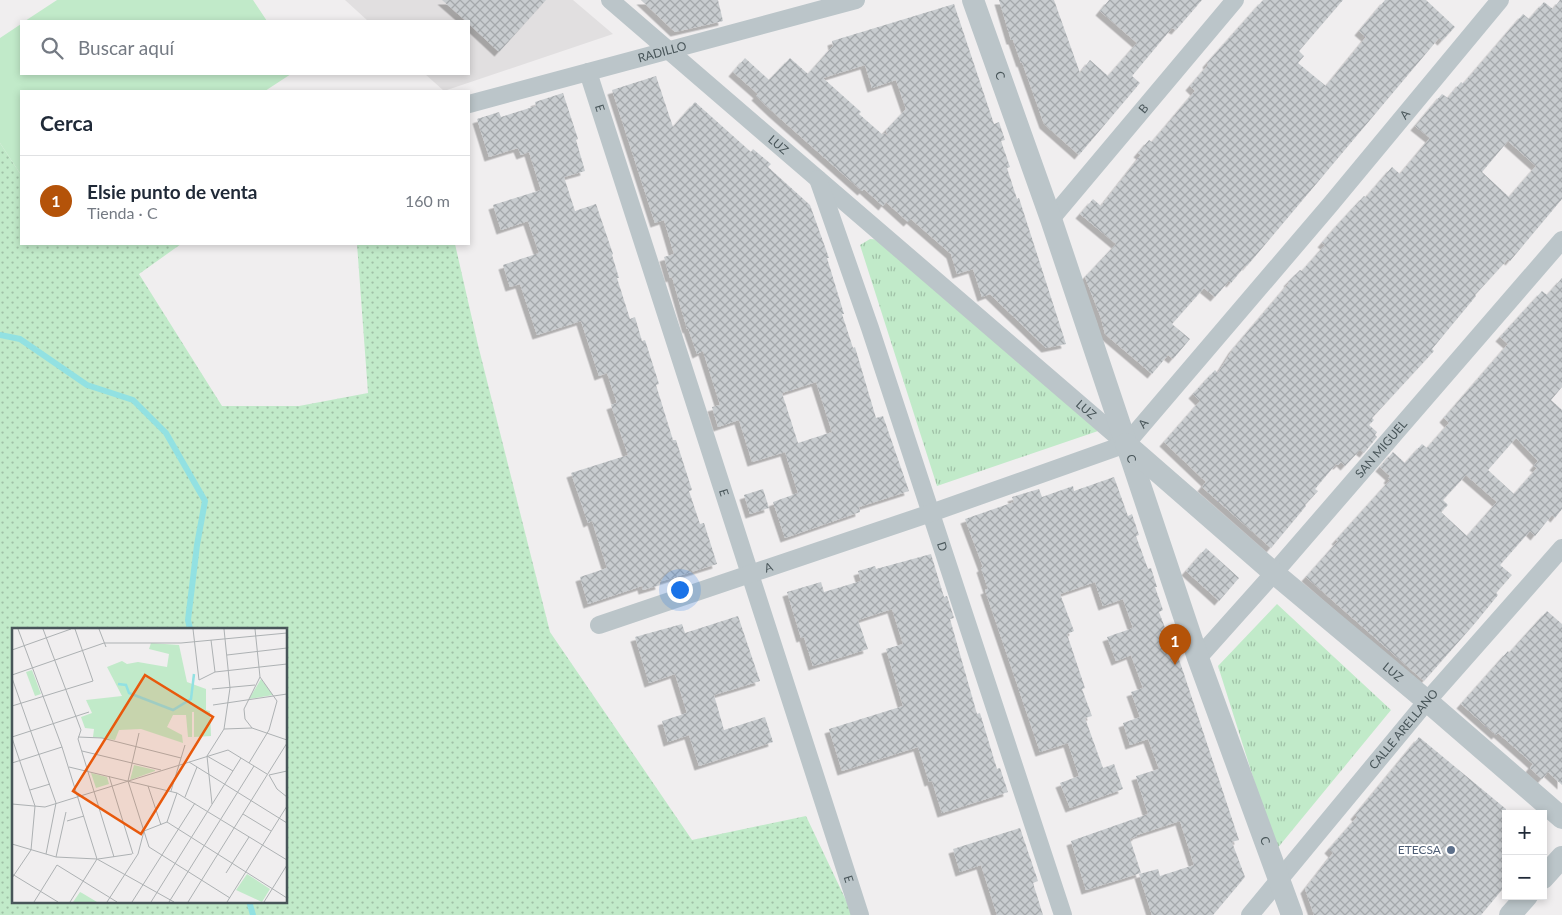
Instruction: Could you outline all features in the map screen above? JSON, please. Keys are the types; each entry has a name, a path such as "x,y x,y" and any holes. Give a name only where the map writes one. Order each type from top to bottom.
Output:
{"street":[{"name":"LUZ","path":"610,0 1274,573 1427,701 1562,818"},
{"name":"RADILLO","path":"470,104 856,0"},
{"name":"C","path":"973,0 1051,218 1198,658 1292,915"},
{"name":"B","path":"1051,218 1235,0"},
{"name":"A","path":"599,625 931,513 1126,444 1500,0"},
{"name":"E","path":"588,72 752,574 860,915"},
{"name":"D","path":"818,179 870,328 1063,915"},
{"name":"SAN MIGUEL","path":"1198,658 1562,240"},
{"name":"CALLE ARELLANO","path":"1250,915 1427,701 1562,548"},
{"path":"1547,874 1562,857"},
{"path":"1510,915 1523,900"}],"shaded area":[{"path":"345,0 573,0 613,34 443,90 426,75 470,75 470,20 367,20"}],"green space":[{"path":"57,0 253,0 266,20 27,20"},
{"path":"20,25 20,75 289,75 267,90 20,90 20,173 0,143 0,38"},
{"path":"0,143 20,173 20,245 180,245 139,274 222,406 299,406 368,393 357,245 455,245 478,345 550,632 692,840 806,816 853,915 0,915"},
{"path":"870,239 884,240 1101,430 937,486 860,245"},
{"path":"1277,604 1391,710 1276,850 1218,666"}],"building":[{"path":"442,0 546,0 499,52 470,25 470,20 465,20"},
{"path":"641,0 718,0 723,21 675,32"},
{"path":"999,0 1054,0 1080,73 1090,60 1108,76 1137,43 1100,11 1109,0 1202,0 1176,30 1172,28 1132,76 1140,83 1079,155 1044,124 1022,62 1013,40 1011,40"},
{"path":"1263,0 1343,0 1299,51 1304,56 1298,63 1326,86 1366,37 1359,31 1385,0 1426,0 1455,27 1442,41 1439,38 1231,283 1229,281 1215,297 1204,288 1172,324 1190,339 1173,359 1168,355 1152,374 1105,334 1101,318 1085,277 1116,244 1080,214 1093,199 1101,206 1141,155 1138,153 1149,140 1152,142 1195,91 1190,86 1208,65 1207,63"},
{"path":"1562,0 1562,199 1510,261 1508,259 1475,295 1432,349 1434,351 1372,418 1374,420 1369,425 1377,432 1375,435 1377,437 1364,453 1360,450 1345,466 1341,462 1338,465 1336,464 1315,489 1318,491 1271,548 1202,487 1206,482 1164,442 1200,401 1193,394 1215,370 1218,373 1233,349 1288,282 1300,270 1302,271 1325,245 1322,243 1339,223 1364,196 1366,197 1392,167 1400,174 1430,138 1415,126 1442,94 1448,98 1461,82 1463,84 1523,14 1529,19 1544,2 1553,9","holes":["1508,141 1536,166 1509,197 1482,172"]},
{"path":"954,4 994,124 999,122 1005,140 1001,141 1010,167 1007,168 1017,199 1019,198 1066,344 1046,348 990,294 982,297 973,269 957,274 951,254 911,219 908,222 886,202 883,206 864,189 862,191 774,113 756,96 758,94 733,72 745,58 769,80 790,58 808,74 833,46 832,41","holes":["865,65 872,88 896,80 906,109 886,130 888,136 884,133 883,135 859,114 861,112 823,78"]},
{"path":"656,76 673,127 695,102 751,152 753,149 771,164 768,167 810,205 829,258 827,258 844,314 842,314 853,348 855,347 876,418 883,416 909,491 859,507 860,512 785,538 773,502 798,493 785,452 752,462 739,420 718,427 712,407 720,405 703,351 697,354 664,257 674,254 664,220 655,223 612,90","holes":["816,382 832,432 798,443 782,393"]},
{"path":"563,93 578,139 576,140 585,171 564,177 575,211 596,204 613,254 619,278 617,278 630,319 635,317 642,341 645,340 659,384 656,385 673,440 676,440 692,490 689,491 700,524 704,523 717,564 659,582 660,585 643,590 642,586 588,604 580,577 607,568 592,521 588,523 571,473 628,455 611,405 617,403 607,373 599,376 581,321 537,335 520,284 510,287 503,265 539,253 528,221 501,230 493,205 541,190 529,152 521,155 518,148 489,157 477,119 499,112 501,117 536,106 535,102"},
{"path":"1562,278 1562,387 1551,400 1562,410 1562,509 1555,518 1552,515 1535,536 1530,531 1500,565 1512,575 1496,593 1498,595 1476,622 1424,681 1306,577 1338,541 1336,540 1390,480 1388,479 1390,476 1380,467 1393,452 1405,463 1422,444 1427,448 1449,423 1444,418 1508,344 1500,337 1542,291 1547,295","holes":["1516,438 1538,461 1534,466 1537,468 1514,494 1488,470","1466,475 1497,502 1467,536 1441,512 1448,505 1443,500"]},
{"path":"1114,477 1128,516 1132,514 1139,535 1136,536 1148,569 1151,568 1163,610 1159,612 1172,646 1174,645 1239,840 1232,842 1245,877 1213,915 1152,915 1139,874 1158,869 1160,876 1194,865 1180,821 1130,839 1141,873 1086,890 1071,841 1148,814 1136,776 1159,769 1148,739 1130,745 1123,723 1140,717 1131,692 1143,688 1131,655 1116,661 1107,637 1133,628 1123,599 1103,606 1095,582 1060,594 1074,631 1067,634 1085,688 1082,689 1092,716 1085,718 1103,768 1114,764 1123,789 1070,808 1060,783 1079,776 1068,743 1040,752 985,590 988,589 981,568 983,567 965,519 1014,502 1012,497 1039,489 1042,497 1073,486 1074,491"},
{"path":"763,489 769,508 750,514 744,495"},
{"path":"1206,548 1239,578 1219,601 1186,571"},
{"path":"931,554 944,597 947,596 954,618 950,619 977,714 980,713 997,769 1000,768 1008,792 942,813 932,781 929,782 918,747 842,771 829,729 903,706 886,649 903,644 892,609 858,620 868,649 813,666 804,637 801,638 787,592 821,582 824,592 861,581 858,571 875,566 876,569"},
{"path":"1547,611 1562,624 1562,785 1548,772 1542,779 1530,768 1533,764 1461,704"},
{"path":"738,616 760,681 714,695 724,730 765,717 773,742 699,766 689,735 668,742 662,721 687,713 675,674 649,683 635,637 682,624 685,633"},
{"name":"ETECSA","path":"1419,737 1506,809 1502,810 1502,890 1481,915 1314,915 1305,889 1333,853 1329,849 1357,817 1355,815"},
{"path":"1020,828 1038,881 1033,883 1043,915 997,915 981,865 960,872 953,849"}],"waterway":[{"path":"0,335 20,339 87,385 133,400 166,433 205,501 197,545 188,620 190,628"},
{"path":"249,902 253,915"}],"place":[{"name":"Elsie punto de venta","path":"1175,665"},
{"name":"ETECSA","path":"1451,850"}]}
